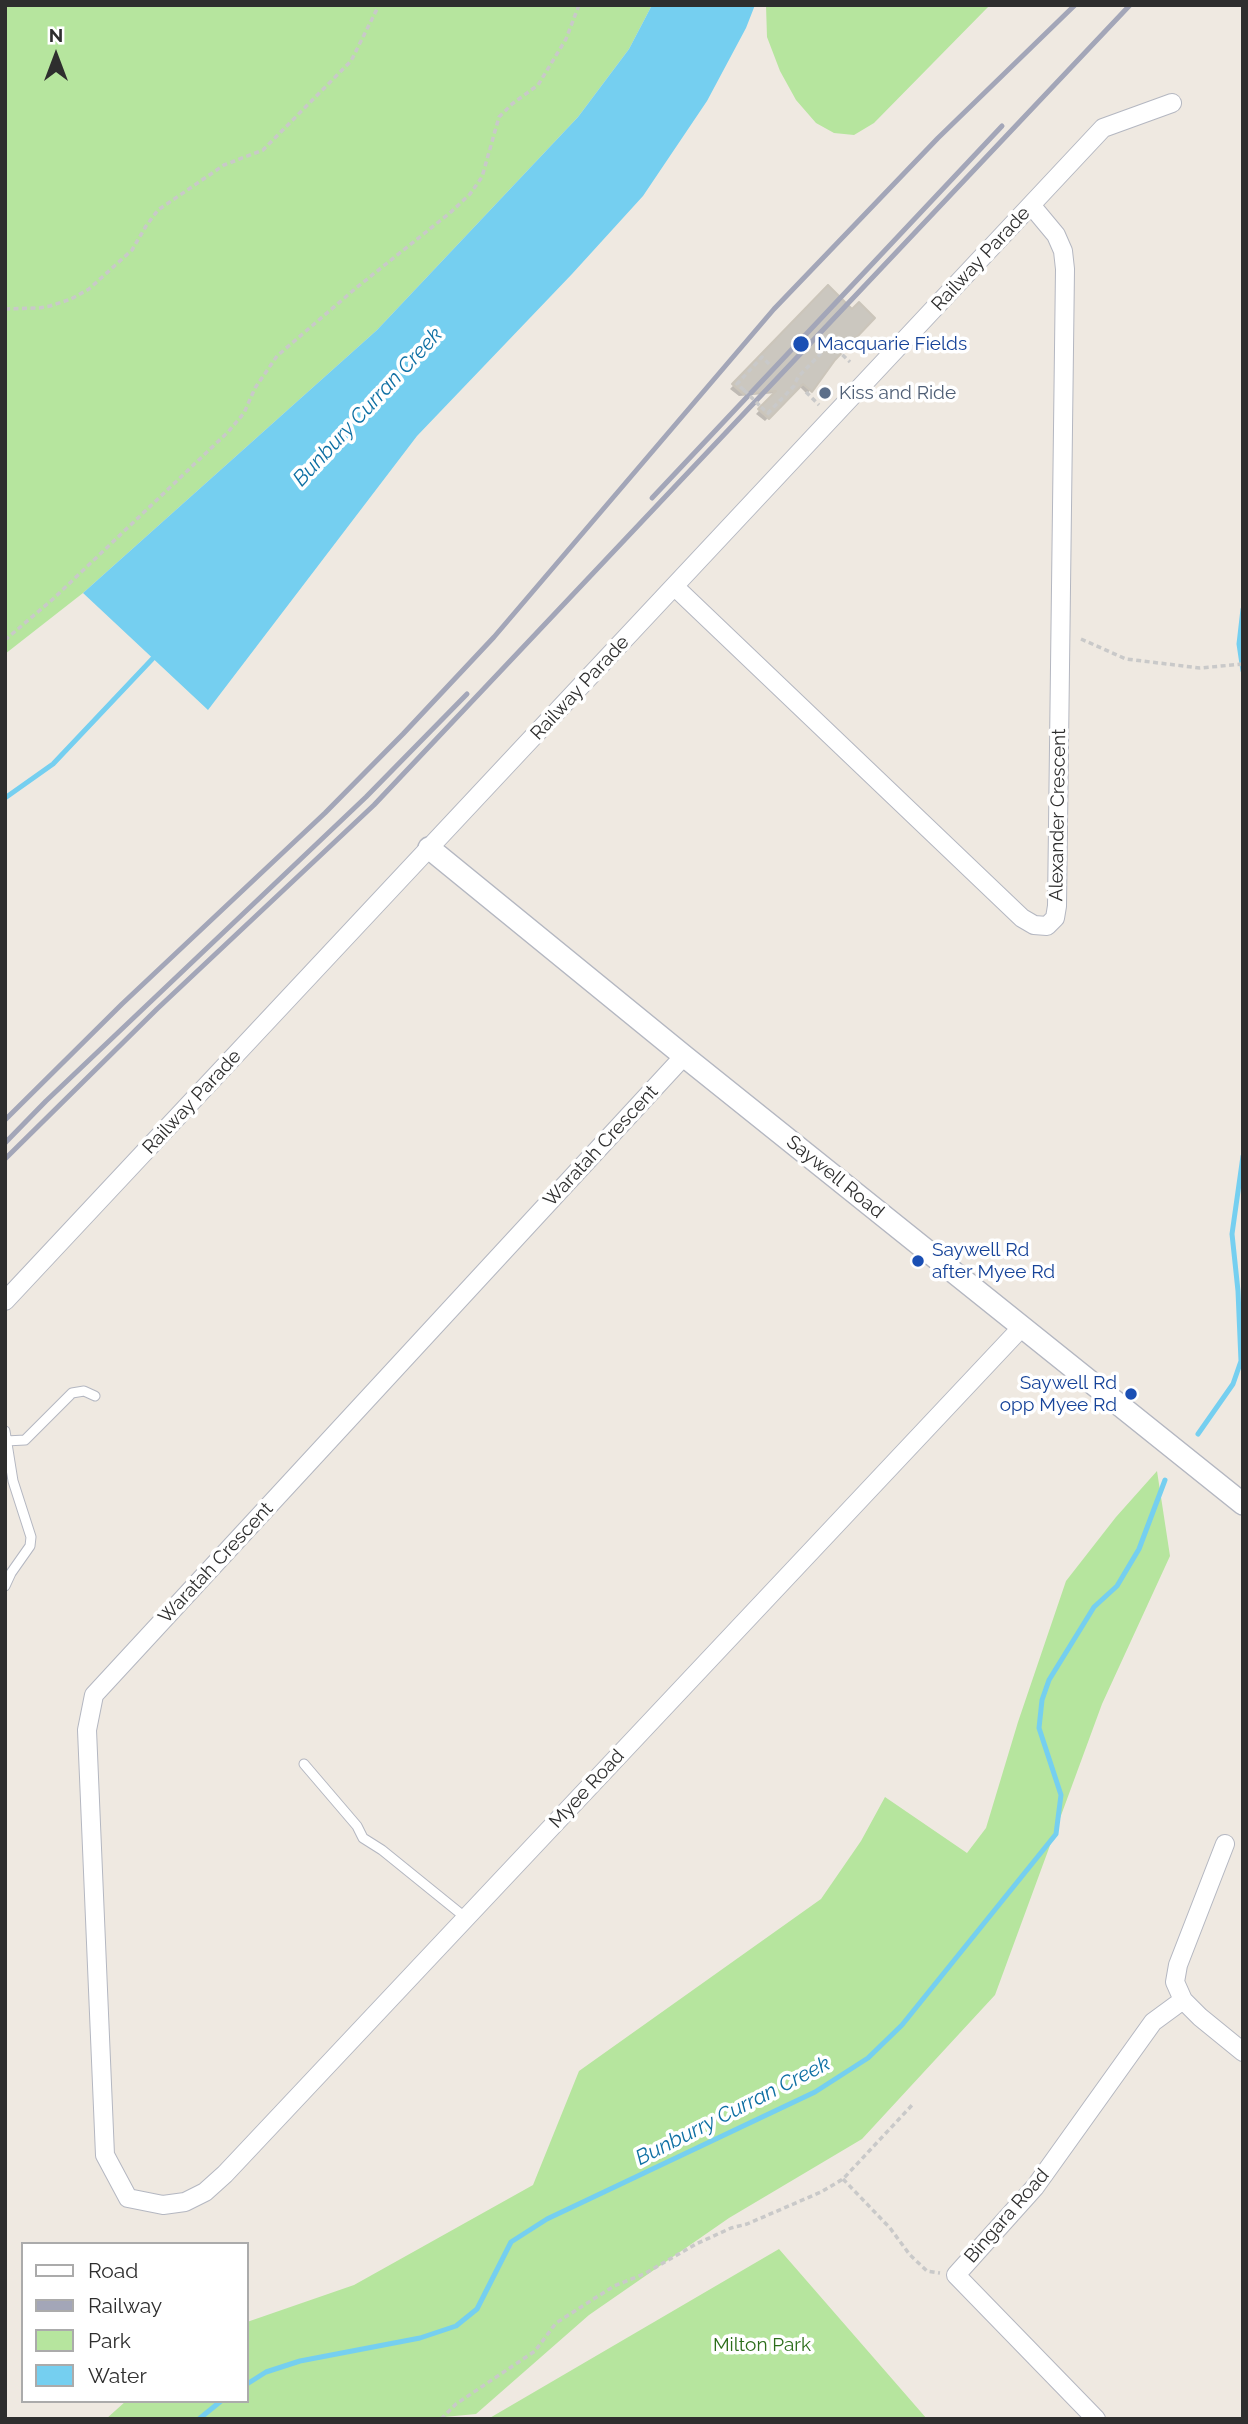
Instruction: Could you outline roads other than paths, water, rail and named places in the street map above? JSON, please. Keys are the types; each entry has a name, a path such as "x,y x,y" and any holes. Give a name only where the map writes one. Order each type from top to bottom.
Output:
{"street":[{"name":"Railway Parade","path":"5,1301 1103,128 1172,103"},
{"name":"Alexander Crescent","path":"675,587 1022,918 1034,925 1047,926 1055,918 1065,269 1063,251 1056,235 1031,205"},
{"name":"Saywell Road","path":"429,848 1243,1504"},
{"name":"Waratah Crescent","path":"128,2197 105,2155 87,1730 94,1695 684,1056"},
{"name":"Myee Road","path":"128,2197 163,2205 185,2202 205,2192 225,2174 1022,1327"},
{"path":"1225,1844 1178,1965 1175,1982 1183,2000 1243,2052"},
{"name":"Bingara Road","path":"1096,2419 956,2275 1035,2187 1153,2022 1183,2000"}],"lane":[{"path":"5,1586 30,1546 13,1481 6,1436 25,1440 72,1393 84,1391 94,1396"},
{"path":"304,1764 357,1826 363,1838 467,1918"}],"water":[{"path":"652,5 755,5 746,28 707,101 643,196 417,436 208,710 83,593 377,330 578,117 629,49"}],"waterway":[{"name":"Bunburry Curran Creek","path":"1243,609 1239,644 1243,671"},
{"name":"Bunbury Curran Creek","path":"5,798 53,764 157,654"},
{"name":"Bunburry Curran Creek","path":"1198,1434 1233,1384 1241,1361 1232,1234 1243,1156"},
{"name":"Bunburry Curran Creek","path":"248,2383 266,2372 300,2361 420,2338 456,2326 477,2309 511,2242 547,2219 815,2092 868,2058 902,2025 1056,1834 1061,1795 1039,1728 1042,1700 1049,1680 1094,1607 1117,1586 1139,1549 1165,1480"},
{"name":"Bunburry Curran Creek","path":"199,2419 219,2403"}],"railway":[{"path":"5,1120 122,1004 325,813 403,734 494,637 774,309 938,138 1075,5"},
{"path":"5,1159 157,1009 374,805 1130,5"},
{"path":"652,498 1002,126"},
{"path":"5,1143 366,797 467,694"}],"place":[{"name":"Macquarie Fields","path":"801,344"},
{"name":"Kiss and Ride","path":"825,393"},
{"name":"Saywell Rd after Myee Rd","path":"918,1261"},
{"name":"Saywell Rd opp Myee Rd","path":"1131,1394"}],"park label":[{"name":"Milton Park","path":"762,2345"}]}
